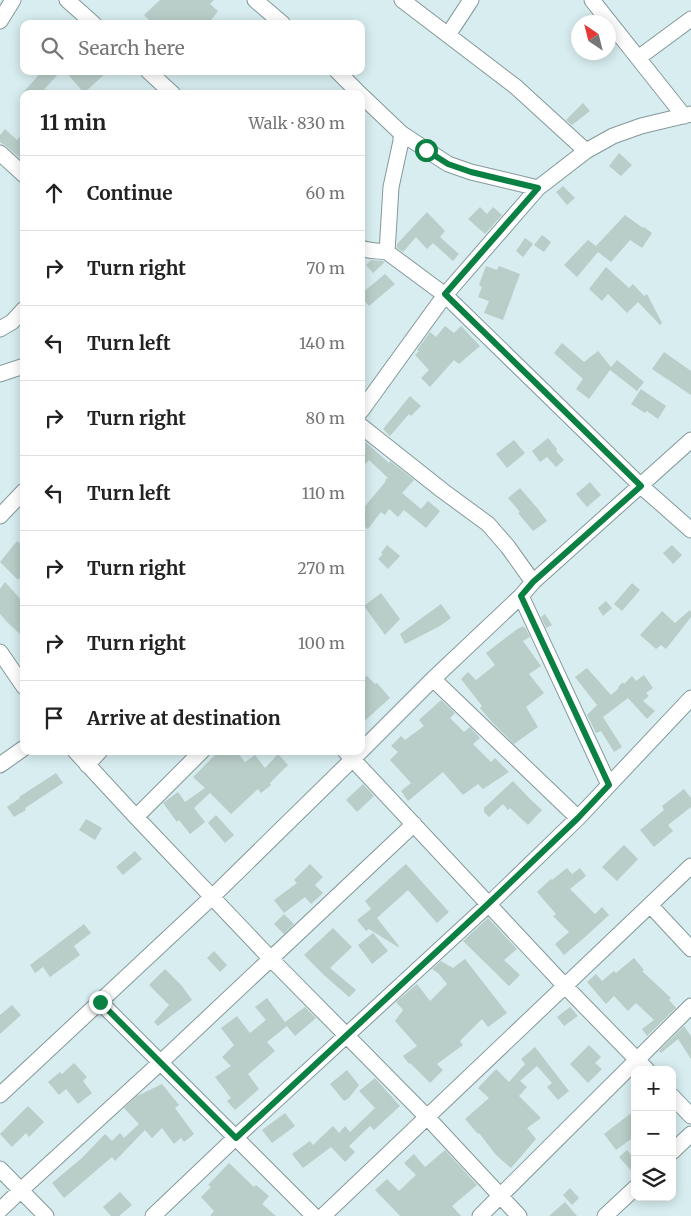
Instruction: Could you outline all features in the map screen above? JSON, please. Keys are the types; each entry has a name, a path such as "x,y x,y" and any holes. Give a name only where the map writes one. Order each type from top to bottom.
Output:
{"street":[{"path":"0,22 13,0"},
{"path":"67,0 90,20"},
{"path":"255,0 278,20"},
{"path":"402,0 516,87 586,151"},
{"path":"448,35 471,0"},
{"path":"365,405 445,294 538,188 586,151 613,136 641,126 687,115 592,0"},
{"path":"638,58 691,19"},
{"path":"152,75 169,90"},
{"path":"341,75 357,90"},
{"path":"365,98 400,133 448,164 471,172 538,188"},
{"path":"387,252 390,187 400,133"},
{"path":"0,153 20,171"},
{"path":"365,253 379,250 387,252 445,294 641,486 691,530"},
{"path":"0,329 12,322 20,314"},
{"path":"0,374 20,367"},
{"path":"365,429 488,524 508,547 533,582"},
{"path":"365,744 521,596 533,582 691,440"},
{"path":"0,516 20,495"},
{"path":"521,596 609,785"},
{"path":"0,652 20,681"},
{"path":"433,679 578,818"},
{"path":"153,1216 578,818 691,698"},
{"path":"0,765 20,751"},
{"path":"78,755 271,959 427,1117 519,1216"},
{"path":"87,765 96,755"},
{"path":"136,817 198,755"},
{"path":"0,1095 212,897 353,755"},
{"path":"357,755 414,824 564,986 642,1065"},
{"path":"0,1210 161,1062 414,824"},
{"path":"323,1216 691,866"},
{"path":"650,905 691,949"},
{"path":"100,1002 314,1216"},
{"path":"480,1216 642,1065 691,1006"},
{"path":"676,1100 691,1116"},
{"path":"676,1148 691,1134"},
{"path":"0,1169 46,1216"},
{"path":"605,1216 631,1192"}],"building":[{"path":"160,0 214,0 210,4 218,11 211,20 149,20 144,15"},
{"path":"39,75 57,75 44,90 25,90"},
{"path":"68,75 104,75 87,90 81,90"},
{"path":"583,103 590,111 572,125 566,120"},
{"path":"5,129 17,140 20,137 20,158 0,142 0,135"},
{"path":"619,153 632,165 621,176 609,166"},
{"path":"563,186 575,198 567,205 556,192"},
{"path":"480,207 487,214 493,207 502,215 485,234 468,219"},
{"path":"427,212 445,231 440,237 459,254 453,261 433,243 427,249 416,237 403,252 397,248 397,244"},
{"path":"625,215 652,233 642,248 630,240 611,262 598,252 577,277 564,265 588,240 596,246"},
{"path":"542,235 551,242 544,252 534,245"},
{"path":"525,238 533,244 523,257 516,251"},
{"path":"371,260 385,262 373,273 366,265"},
{"path":"486,266 497,270 499,266 520,274 503,320 484,313 489,301 478,297 482,287 479,285"},
{"path":"606,267 629,288 633,284 644,296 647,294 662,323 660,325 638,302 627,313 608,294 602,301 589,289"},
{"path":"385,274 395,284 369,306 365,302 365,291"},
{"path":"445,326 454,333 461,326 480,346 459,364 454,360 430,387 421,378 429,370 415,355 430,332 436,337"},
{"path":"562,343 584,362 598,351 611,367 617,360 644,382 637,391 610,370 589,399 576,389 583,379 554,353"},
{"path":"664,352 691,371 691,395 652,369"},
{"path":"641,389 666,406 658,419 647,411 645,413 631,404"},
{"path":"410,396 421,406 411,416 409,414 390,436 383,429"},
{"path":"548,438 564,460 556,467 547,457 540,462 532,451"},
{"path":"514,440 525,453 507,468 496,454"},
{"path":"365,442 389,463 390,461 414,480 402,493 421,509 428,501 440,511 426,528 404,510 398,517 389,509 385,515 381,512 368,529 365,527 365,506 388,478 369,460 365,464"},
{"path":"590,482 601,495 587,507 576,494"},
{"path":"520,488 547,521 533,531 508,498"},
{"path":"17,541 20,543 20,577 18,580 0,562"},
{"path":"387,545 400,556 388,569 378,559 383,554 381,553"},
{"path":"672,545 682,555 673,564 663,553"},
{"path":"5,582 20,599 20,634 0,614 0,589"},
{"path":"632,583 640,590 622,611 614,604"},
{"path":"381,593 400,619 385,635 365,605"},
{"path":"606,601 612,608 603,616 598,608"},
{"path":"441,604 451,618 440,626 405,644 400,634"},
{"path":"690,610 691,617 666,649 661,645 656,649 640,635 662,611 675,623"},
{"path":"545,614 552,625 546,628 541,617"},
{"path":"523,626 530,637 523,641 541,666 529,674 544,693 526,707 538,727 514,744 480,708 482,706 461,679 468,672 476,680 495,665 486,653"},
{"path":"587,668 611,695 623,682 624,684 632,676 636,681 644,675 653,688 646,693 649,696 643,701 655,711 647,719 628,698 603,717 622,747 614,752 601,731 596,733 587,715 597,705 575,677"},
{"path":"367,676 375,684 377,683 390,698 365,720 365,678"},
{"path":"441,700 455,713 450,718 464,732 470,727 480,738 473,744 491,762 495,758 509,772 483,789 478,784 463,795 443,772 408,801 401,791 411,783 390,760 398,752 391,746 401,736 405,740 424,726 419,720"},
{"path":"215,755 239,755 245,762 255,755 265,768 279,755 288,765 270,783 271,785 261,793 258,789 231,814 210,793 194,808 205,822 190,834 179,820 177,822 163,803 178,792 185,802 205,788 193,777"},
{"path":"56,773 63,783 14,817 7,807"},
{"path":"513,781 542,810 528,825 503,804 489,817 484,812 484,808"},
{"path":"363,784 374,796 357,812 346,800"},
{"path":"684,789 691,798 691,807 668,825 673,831 654,847 640,830 664,810 662,806"},
{"path":"216,815 234,835 225,843 208,823"},
{"path":"86,819 102,828 95,840 79,830"},
{"path":"624,845 638,859 617,881 602,867"},
{"path":"135,851 142,859 123,875 116,867"},
{"path":"310,864 323,877 315,885 323,893 311,904 305,897 284,913 274,900 297,883 294,880"},
{"path":"406,864 449,912 437,923 408,890 377,918 398,947 369,929 366,931 357,920 371,909 365,901"},
{"path":"567,868 572,874 580,868 586,876 570,889 595,914 602,907 609,915 564,955 555,944 569,932 553,916 556,914 537,892"},
{"path":"284,914 294,924 284,934 274,924"},
{"path":"488,918 517,949 504,960 520,975 509,986 463,941"},
{"path":"84,924 91,933 74,946 80,955 50,977 43,967 35,973 30,965"},
{"path":"333,928 352,947 330,968 356,990 349,997 304,955"},
{"path":"373,933 388,951 372,964 358,945"},
{"path":"214,951 227,965 220,972 207,958"},
{"path":"634,958 644,970 642,971 671,998 669,1000 676,1008 647,1036 642,1029 654,1020 636,1003 628,1011 614,996 606,1004 587,982 596,974 602,981 614,971 616,973"},
{"path":"465,959 507,1013 488,1027 482,1019 460,1041 463,1045 437,1064 443,1070 430,1083 403,1056 417,1046 395,1021 403,1010 396,1002 417,984 430,1001 447,984 432,969 441,961 453,968"},
{"path":"165,969 182,986 192,1000 158,1026 154,1022 169,1005 149,985"},
{"path":"267,998 285,1022 305,1007 316,1018 295,1036 287,1026 267,1042 275,1051 248,1074 259,1089 235,1110 227,1101 231,1098 215,1077 231,1066 222,1057 234,1045 221,1028 237,1016 250,1033 266,1020 255,1007"},
{"path":"12,1005 21,1015 0,1034 0,1015"},
{"path":"570,1007 578,1016 564,1026 557,1017"},
{"path":"684,1026 691,1036 691,1059 678,1039 661,1053 659,1051"},
{"path":"589,1045 601,1057 595,1063 602,1069 588,1083 570,1064"},
{"path":"535,1047 569,1091 558,1100 547,1087 552,1083 537,1066 520,1081 527,1087 519,1096 541,1118 527,1128 536,1139 511,1168 496,1155 465,1119 489,1098 478,1088 496,1069 509,1082 525,1064 521,1059"},
{"path":"74,1063 87,1077 83,1081 92,1093 78,1104 66,1089 59,1095 48,1082 60,1072 62,1074"},
{"path":"347,1070 359,1085 349,1098 344,1101 330,1084"},
{"path":"375,1078 400,1106 374,1130 370,1126 349,1146 355,1152 345,1162 331,1147 303,1168 292,1154 310,1141 313,1145 333,1126 339,1133 345,1126 350,1132 375,1108 359,1091"},
{"path":"162,1084 179,1105 175,1108 194,1134 184,1142 181,1138 174,1144 162,1128 152,1138 145,1130 115,1161 112,1157 64,1198 52,1183 82,1158 105,1134 112,1141 120,1133 124,1138 139,1124 124,1108 137,1096"},
{"path":"28,1106 44,1122 29,1137 26,1133 12,1147 0,1134"},
{"path":"285,1113 295,1126 272,1143 262,1130"},
{"path":"631,1113 631,1139 616,1150 604,1134"},
{"path":"445,1150 477,1185 452,1206 461,1216 400,1216 375,1190 387,1179 399,1191 416,1175 404,1163 414,1154 425,1167"},
{"path":"627,1150 631,1155 631,1170 619,1157"},
{"path":"229,1163 254,1187 256,1185 269,1196 262,1204 276,1216 210,1216 214,1211 201,1197 211,1187 208,1185"},
{"path":"570,1188 579,1198 572,1205 563,1195"},
{"path":"120,1192 132,1205 119,1216 111,1216 103,1207"},
{"path":"565,1202 577,1216 549,1216"}],"route":[{"path":"100,1002 236,1138 488,904 578,818 609,785 521,596 533,582 641,486 445,294 538,188 471,172 448,164 426,150"}]}
